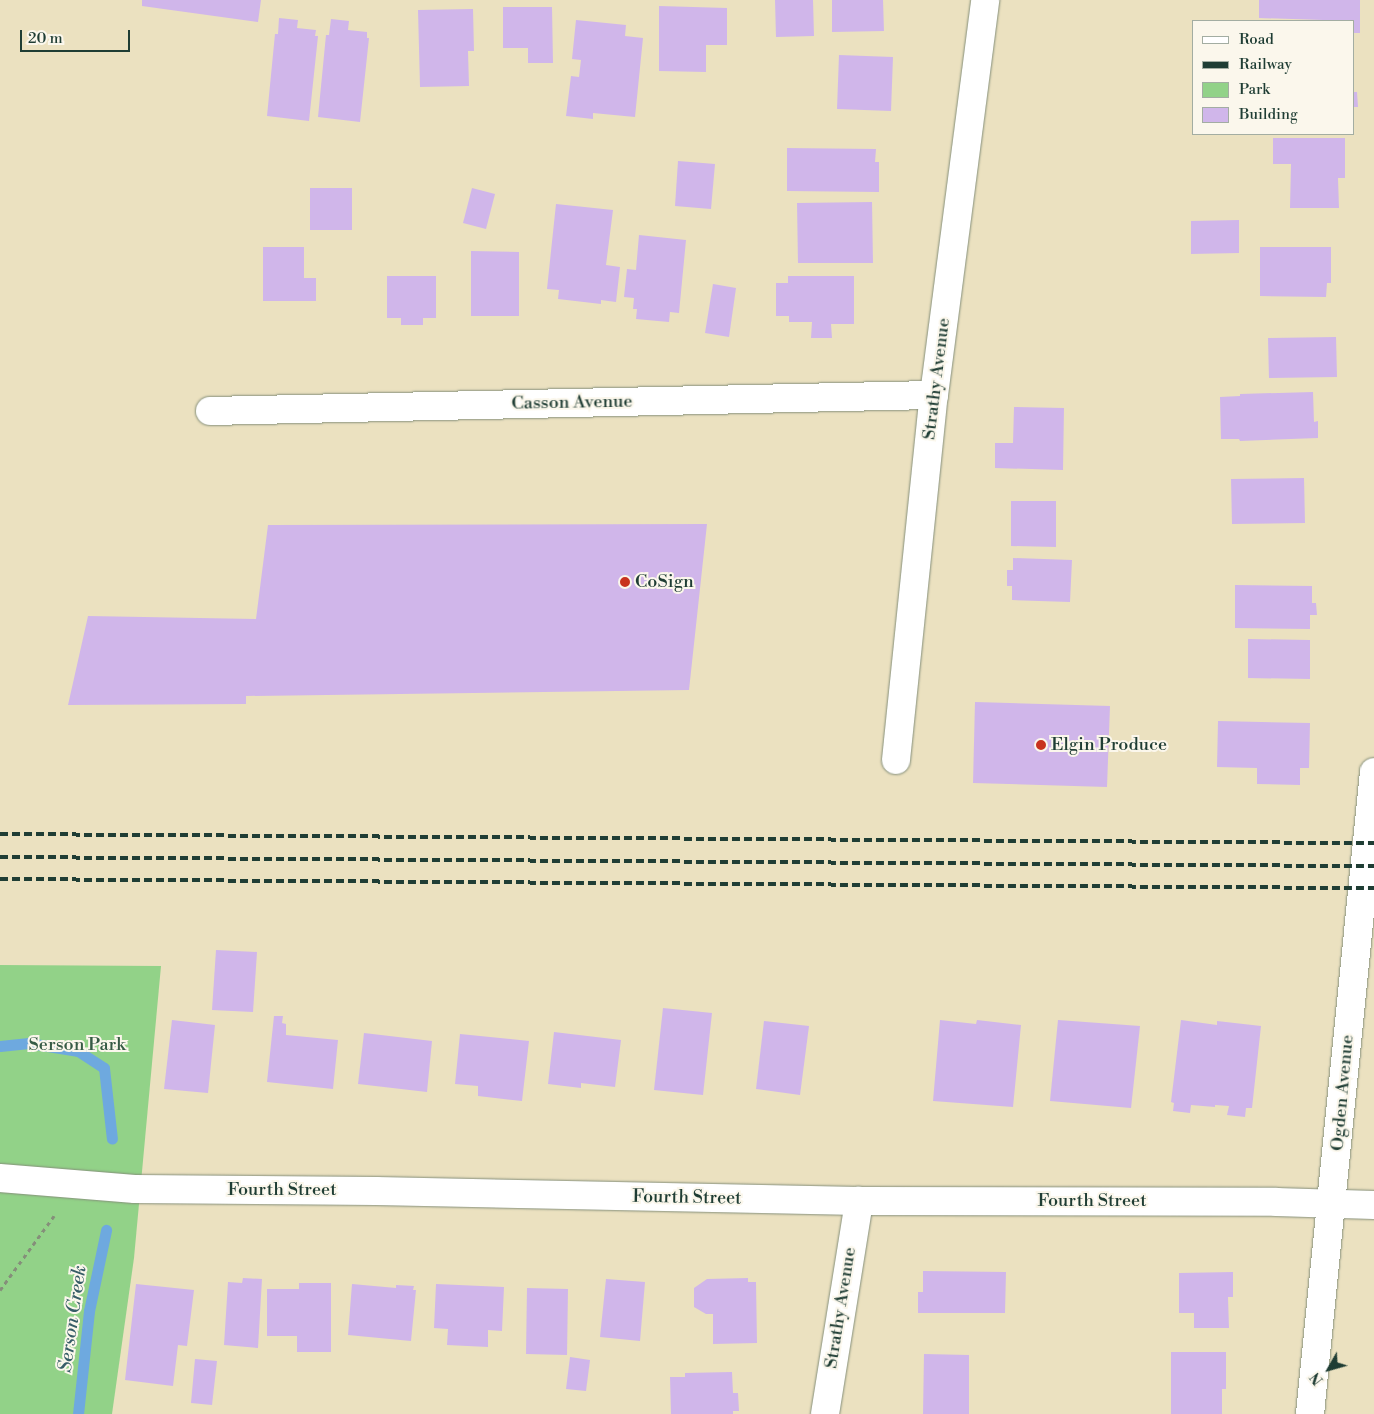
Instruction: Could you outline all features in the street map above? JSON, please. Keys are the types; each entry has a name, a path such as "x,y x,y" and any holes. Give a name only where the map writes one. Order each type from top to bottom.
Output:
{"street":[{"name":"Strathy Avenue","path":"896,760 934,396 985,0"},
{"name":"Casson Avenue","path":"210,411 934,396"},
{"name":"Ogden Avenue","path":"1310,1414 1333,1204 1360,898 1374,772"},
{"name":"Fourth Street","path":"0,1178 135,1189 386,1191 859,1201 1374,1204"},
{"name":"Strathy Avenue","path":"825,1414 859,1201"}],"path":[{"path":"0,1290 78,1184"}],"green space":[{"name":"Serson Park","path":"0,965 161,966 134,1258 112,1414 0,1414"}],"building":[{"path":"142,0 261,0 258,22 142,6"},
{"path":"775,0 813,0 814,36 776,37"},
{"path":"832,0 883,0 884,31 832,32"},
{"path":"1259,0 1360,0 1360,33 1354,33 1354,20 1259,18"},
{"path":"659,6 727,8 727,45 706,45 706,72 659,71"},
{"path":"503,7 552,7 553,63 528,63 528,48 503,48"},
{"path":"473,9 474,51 468,51 469,86 420,87 418,10"},
{"path":"279,18 298,20 297,28 316,30 315,36 318,36 309,121 267,116 275,34 278,34"},
{"path":"331,19 349,21 348,30 367,32 367,38 369,38 360,122 318,117 326,35 329,35"},
{"path":"576,20 626,25 625,36 643,38 635,117 593,113 593,119 566,116 571,76 579,77 581,60 572,59"},
{"path":"839,55 893,57 891,111 837,109"},
{"path":"1354,92 1357,92 1358,107 1354,107"},
{"path":"1273,138 1345,138 1345,178 1338,178 1339,208 1290,208 1291,164 1273,164"},
{"path":"787,148 876,149 875,162 879,162 879,192 787,191"},
{"path":"678,161 715,164 711,209 675,206"},
{"path":"310,188 352,188 352,230 310,230"},
{"path":"472,188 495,194 486,229 463,223"},
{"path":"872,202 873,263 798,263 797,203"},
{"path":"556,204 613,210 606,265 620,267 616,302 601,300 601,304 558,299 559,290 547,289"},
{"path":"1239,220 1239,253 1191,254 1191,221"},
{"path":"639,235 686,240 679,313 670,312 669,322 636,319 637,309 633,309 634,298 624,297 627,269 636,270"},
{"path":"263,247 304,247 304,278 316,278 316,301 263,301"},
{"path":"1260,247 1331,247 1331,283 1327,283 1326,297 1260,296"},
{"path":"471,251 519,252 519,316 471,316"},
{"path":"387,276 436,276 436,318 423,318 423,325 401,325 401,318 387,318"},
{"path":"788,276 854,276 854,324 831,324 832,338 811,338 812,322 789,322 789,316 776,316 776,283 788,283"},
{"path":"713,284 736,288 729,337 705,333"},
{"path":"1336,337 1337,377 1269,378 1268,338"},
{"path":"1313,392 1314,422 1318,421 1318,438 1240,441 1239,439 1221,439 1220,397 1240,396 1240,394"},
{"path":"1014,407 1064,408 1063,470 995,468 995,443 1013,443"},
{"path":"1304,478 1305,523 1232,524 1231,479"},
{"path":"1011,501 1056,501 1056,547 1011,546"},
{"path":"707,524 689,690 246,696 246,704 68,705 88,616 256,619 268,525"},
{"path":"1013,558 1072,560 1070,602 1012,600 1012,586 1007,586 1007,570 1013,570"},
{"path":"1235,585 1312,586 1312,603 1316,603 1317,615 1310,615 1310,629 1235,628"},
{"path":"1248,639 1310,640 1310,679 1248,678"},
{"name":"Elgin Produce","path":"975,702 1110,706 1107,787 973,783"},
{"path":"1218,721 1310,723 1309,768 1300,768 1300,785 1257,784 1257,768 1217,767"},
{"path":"216,950 257,952 253,1012 212,1010"},
{"path":"663,1008 712,1013 703,1095 654,1090"},
{"path":"274,1016 283,1016 282,1023 286,1024 286,1035 338,1040 333,1089 267,1082"},
{"path":"172,1020 215,1025 208,1093 164,1089"},
{"path":"940,1020 976,1024 977,1020 1021,1025 1013,1107 933,1101"},
{"path":"1058,1020 1140,1026 1131,1108 1050,1101"},
{"path":"1181,1020 1217,1025 1217,1021 1261,1026 1252,1108 1246,1108 1245,1117 1227,1115 1229,1106 1191,1105 1190,1113 1173,1111 1174,1103 1171,1102"},
{"path":"764,1021 809,1026 800,1095 756,1089"},
{"path":"554,1032 621,1040 615,1087 581,1083 581,1088 548,1084"},
{"path":"364,1033 432,1041 427,1092 358,1084"},
{"path":"460,1034 529,1041 522,1101 478,1096 478,1086 455,1084"},
{"path":"923,1271 1006,1272 1005,1313 918,1313 918,1292 923,1292"},
{"path":"1233,1272 1233,1297 1228,1297 1229,1328 1194,1328 1194,1313 1179,1313 1179,1273"},
{"path":"243,1278 262,1279 258,1348 224,1345 228,1282 242,1283"},
{"path":"748,1278 748,1282 756,1282 757,1343 713,1344 713,1314 706,1314 694,1307 694,1288 707,1279"},
{"path":"606,1279 645,1282 640,1341 600,1337"},
{"path":"299,1283 331,1283 331,1352 297,1352 297,1336 267,1336 267,1289 299,1289"},
{"path":"136,1284 194,1290 187,1346 178,1345 173,1386 125,1380"},
{"path":"352,1284 396,1288 396,1285 414,1286 413,1290 416,1290 411,1341 348,1335"},
{"path":"436,1284 504,1287 502,1331 488,1330 488,1347 447,1345 448,1329 434,1328"},
{"path":"527,1288 568,1289 567,1355 526,1354"},
{"path":"1171,1352 1226,1352 1226,1389 1222,1389 1222,1414 1171,1414"},
{"path":"924,1354 969,1355 969,1414 923,1414"},
{"path":"570,1357 590,1360 586,1391 566,1389"},
{"path":"195,1359 217,1361 212,1405 191,1403"},
{"path":"732,1372 733,1393 738,1393 739,1411 733,1411 733,1414 671,1414 670,1377 685,1377 685,1373"}],"waterway":[{"name":"Serson Creek","path":"0,1046 29,1043 78,1051 104,1068 112,1139"},
{"name":"Serson Creek","path":"78,1414 89,1311 106,1230"}],"railway":[{"path":"0,834 1374,843"},
{"path":"0,857 1374,866"},
{"path":"0,879 1374,888"}],"place":[{"name":"CoSign","path":"625,582"},
{"name":"Elgin Produce","path":"1041,745"}]}
